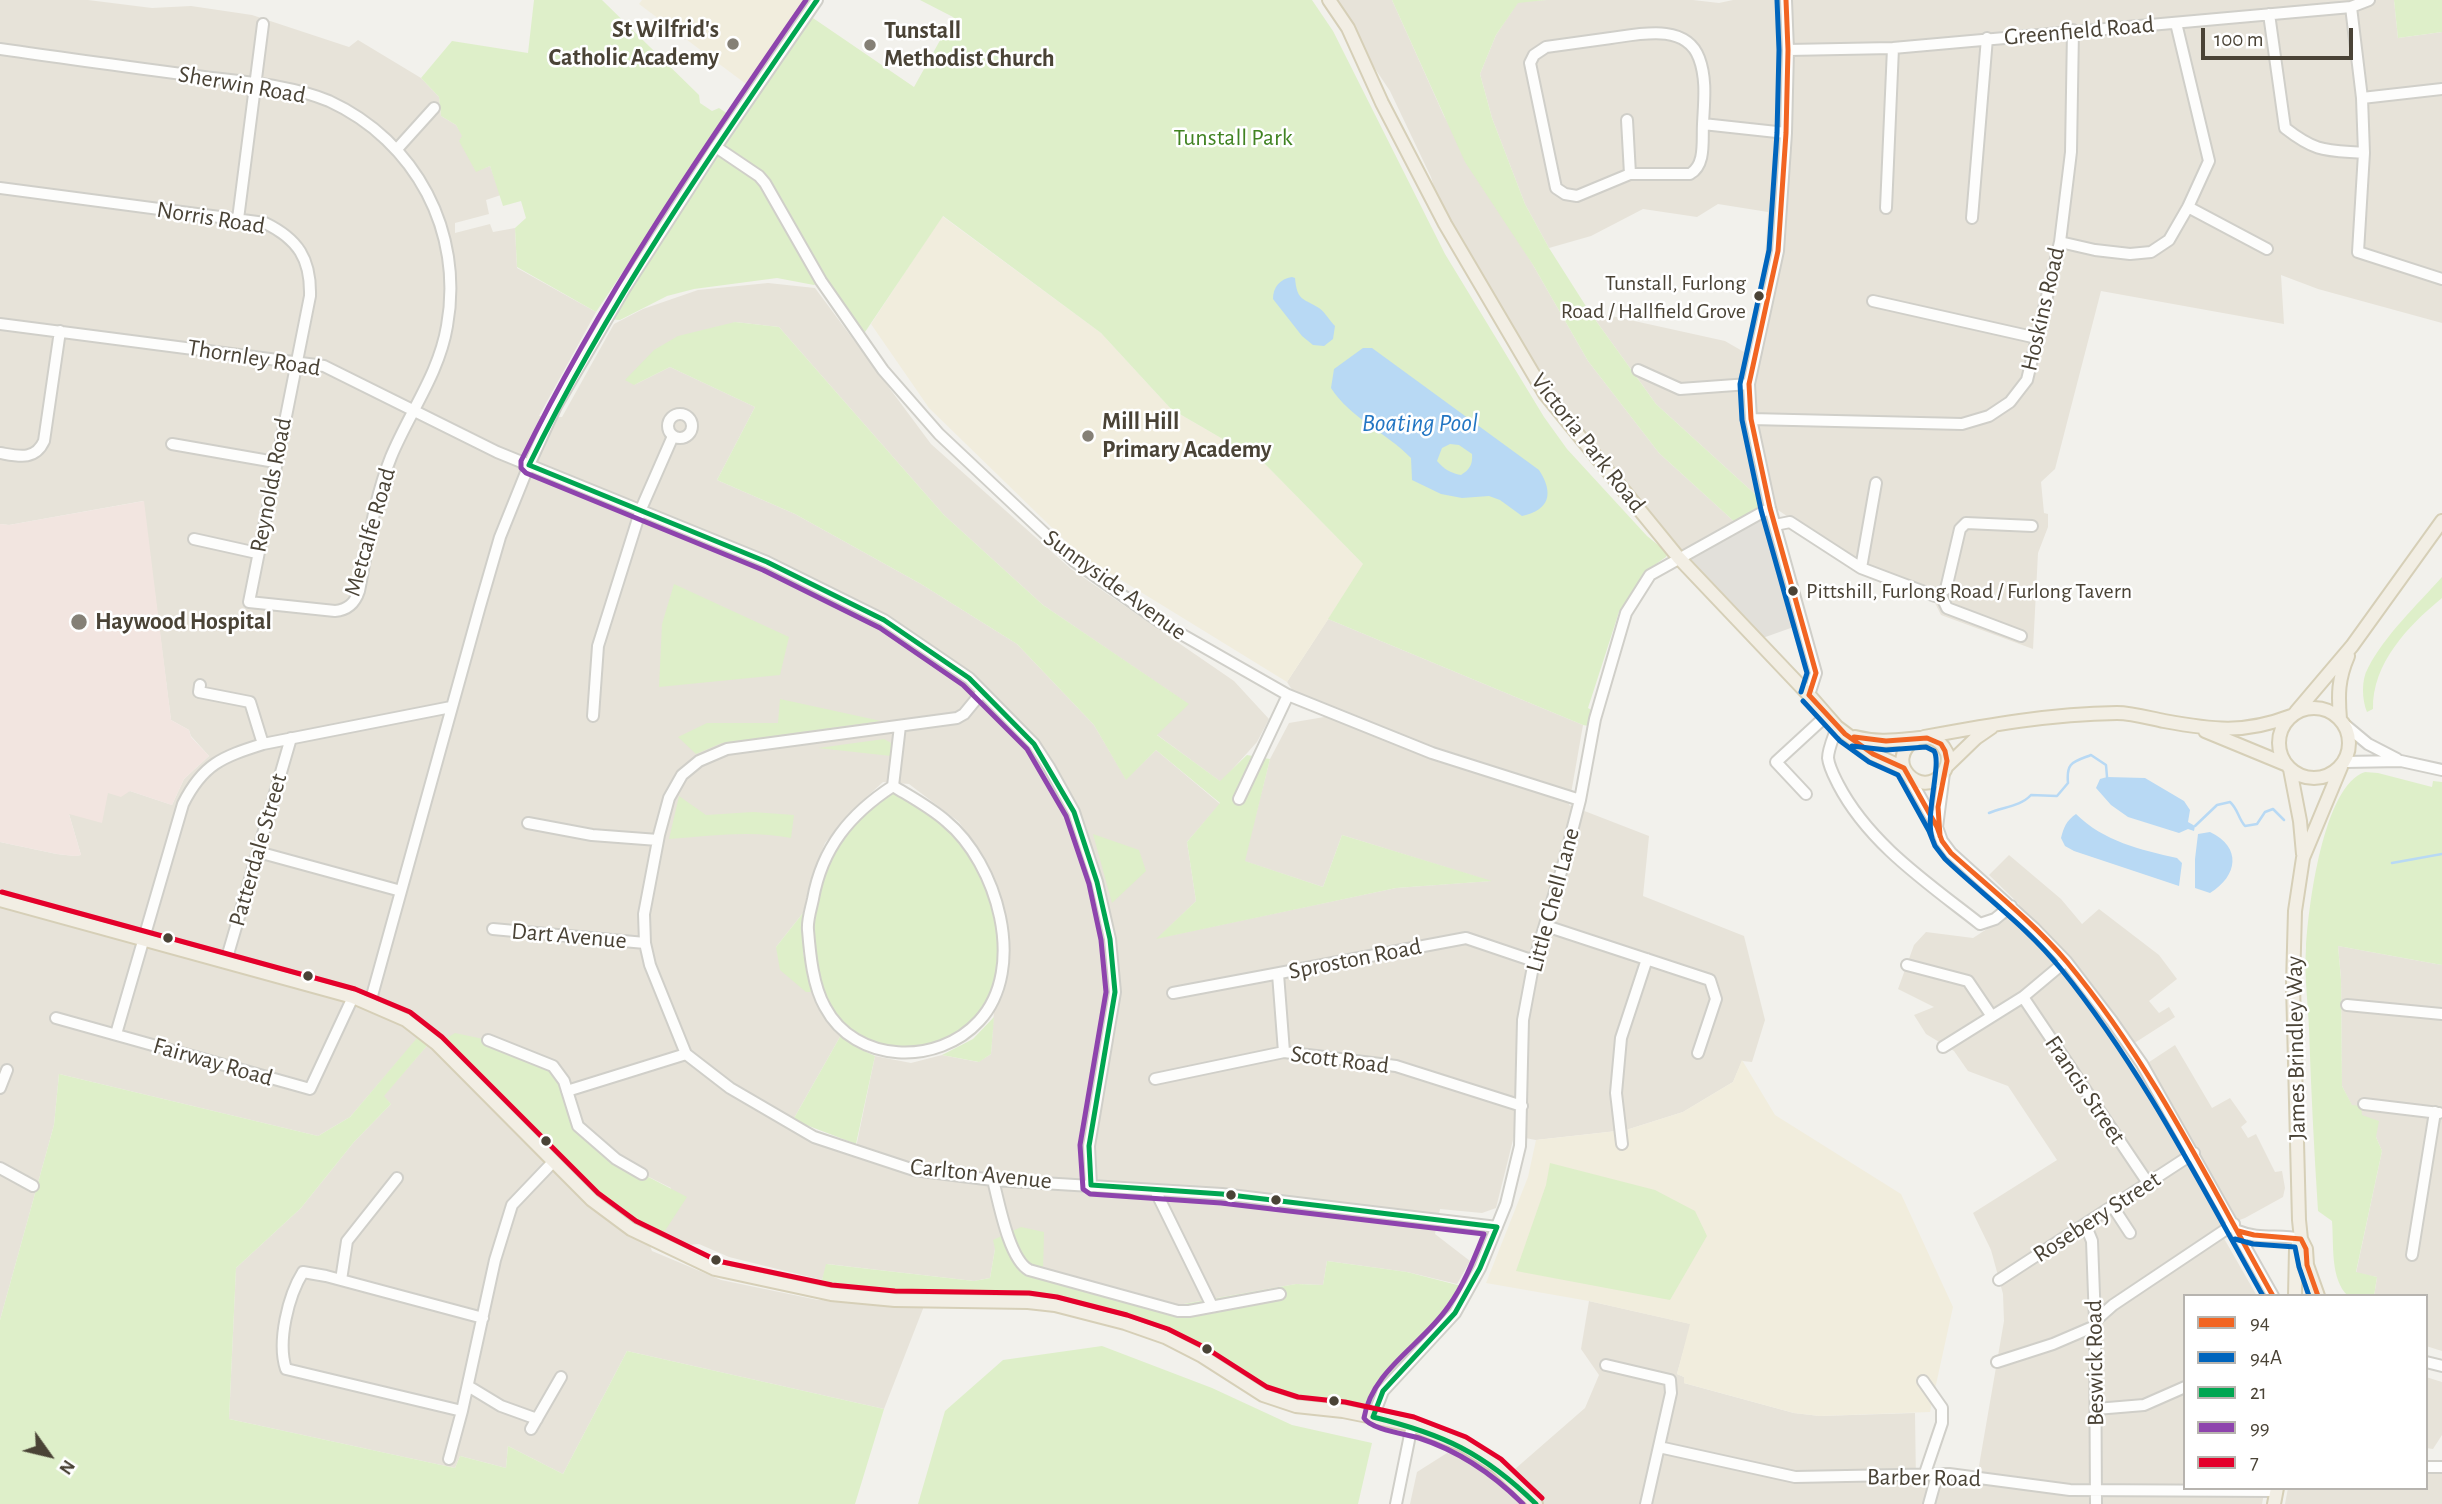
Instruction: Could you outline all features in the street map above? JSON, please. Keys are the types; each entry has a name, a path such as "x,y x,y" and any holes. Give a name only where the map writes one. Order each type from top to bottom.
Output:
{"main road":[{"name":"Victoria Park Road","path":"1329,0 1348,27 1382,103 1445,224 1545,394 1678,557 1826,716 1841,731 1873,754 1906,772"},
{"path":"2287,766 2279,746 2280,734 2352,646 2442,522"},
{"path":"2192,726 2287,766 2302,777 2315,779 2334,773 2343,764 2350,748 2337,692 2340,676 2352,646"},
{"path":"1998,723 1976,738 1934,781 1919,782 1906,772 1903,753 1920,738 2012,720 2120,713 2192,726 2238,729 2264,726 2307,708 2321,708 2342,721"},
{"path":"1841,731 1870,741 1932,738 1943,746 1948,759 1945,770"},
{"name":"James Brindley Way","path":"2303,858 2343,764"},
{"name":"James Brindley Way","path":"2287,766 2300,821 2303,858 2295,911 2292,984 2301,1239 2317,1294"},
{"path":"0,900 354,997 405,1020 437,1044 592,1200 631,1229 715,1269 831,1294 895,1300 1015,1301 1080,1311 1125,1323 1165,1337 1202,1356 1263,1395 1296,1406 1412,1425 1463,1445 1514,1482 1536,1504"},
{"name":"James Brindley Way","path":"2295,1294 2296,1249 2301,1239"}],"street":[{"path":"370,1003 500,537 529,465 556,406 593,341 716,147 817,0"},
{"path":"1786,0 1786,133 1777,251 1749,384 1751,419 1770,508 1816,674 1809,695"},
{"name":"Greenfield Road","path":"1788,50 1893,48 2351,7 2369,0"},
{"path":"2351,7 2362,98 2364,153 2358,252 2442,279"},
{"path":"2270,14 2285,128 2320,150 2364,153"},
{"path":"2060,242 2130,254 2151,252 2169,240 2188,207 2208,161 2176,23"},
{"path":"238,219 263,24"},
{"name":"Hoskins Road","path":"1751,419 1962,424 1989,416 2010,402 2027,380 2060,242 2071,152 2073,30"},
{"path":"1639,33 1663,33 1683,39 1693,47 1699,58 1704,81 1703,124 1701,163 1696,171 1689,174 1630,174 1577,196 1565,194 1556,188 1530,63 1538,50 1546,47 1639,33"},
{"path":"1972,218 1987,38"},
{"path":"1886,208 1893,48"},
{"name":"Sherwin Road","path":"0,49 303,93 327,101 360,118 397,149 418,177 435,211 448,260 452,298 447,330 435,369 414,410"},
{"path":"2362,98 2442,89"},
{"path":"397,149 433,108"},
{"path":"1626,120 1630,174"},
{"path":"1703,124 1786,133"},
{"name":"Sunnyside Avenue","path":"716,147 765,183 821,281 883,370 949,443 1074,561 1160,622 1289,695 1432,753 1580,800"},
{"name":"Norris Road","path":"0,188 238,219 265,223 278,229 301,251 307,266 310,296 296,362"},
{"path":"2188,207 2267,248"},
{"path":"1873,302 2037,338"},
{"name":"Thornley Road","path":"0,324 324,366 497,452 766,562 884,620 969,678 1034,744 1074,812 1097,882 1110,939 1115,992 1089,1146 1091,1185"},
{"path":"0,453 26,457 41,448 60,331"},
{"name":"Reynolds Road","path":"256,603 249,602 257,553 296,362"},
{"path":"1638,370 1679,389 1749,384"},
{"name":"Metcalfe Road","path":"256,603 335,611 352,603 359,590 381,484 414,410"},
{"path":"593,716 598,646 641,509 673,436"},
{"path":"172,444 275,462"},
{"path":"1861,568 1876,483"},
{"name":"Little Chell Lane","path":"1373,1417 1383,1391 1455,1313 1480,1268 1506,1204 1518,1154 1522,1106 1523,1020 1534,961 1580,800 1595,719 1626,613 1650,575 1770,508"},
{"path":"1775,525 1790,522 1861,568 1935,596 1946,589 1960,529 1966,523 2032,526"},
{"path":"194,539 257,553"},
{"path":"1940,593 1947,608 2021,636"},
{"path":"200,685 199,691 250,702 263,744"},
{"name":"Carlton Avenue","path":"982,692 964,714 957,718 727,749 711,754 682,775 668,798 644,914 645,943 650,965 687,1054 730,1088 814,1137 914,1170 993,1180 1222,1194 1497,1227"},
{"path":"1239,799 1289,695"},
{"path":"116,1034 183,804 194,782 208,767 239,751 263,744 451,707"},
{"path":"1806,794 1776,762 1826,716"},
{"path":"2342,721 2368,744 2401,761 2442,770"},
{"path":"893,786 900,726"},
{"path":"1841,731 1828,757 1833,774 1845,798 1873,834 1901,862 1980,924 1994,919 2011,906"},
{"name":"Patterdale Street","path":"226,961 291,738"},
{"path":"2343,764 2401,761"},
{"path":"1937,827 1945,770"},
{"path":"1906,772 1942,841 2066,961 2142,1064 2272,1294"},
{"path":"893,786 946,821 964,841 986,875 999,911 1002,933 1001,974 991,1005 979,1021 954,1042 917,1053 876,1050 844,1030 824,1006 810,954 808,926 815,889 831,844 874,798 893,786"},
{"path":"528,823 592,835 658,840"},
{"path":"258,852 401,891"},
{"path":"1546,926 1710,979 1716,999 1698,1053"},
{"name":"Dart Avenue","path":"493,929 645,943"},
{"name":"Sproston Road","path":"1173,993 1466,938 1534,961"},
{"path":"1622,1144 1616,1093 1620,1038 1647,958"},
{"path":"1943,1047 2023,997 2066,961"},
{"path":"1907,965 1968,981 1991,1015"},
{"path":"1278,974 1284,1052"},
{"name":"Fairway Road","path":"56,1018 310,1089 354,997"},
{"name":"Francis Street","path":"2023,997 2148,1183"},
{"path":"2355,1002 2442,1014"},
{"path":"488,1040 553,1066 564,1082 578,1126 616,1159 642,1174"},
{"name":"Scott Road","path":"1154,1079 1284,1052 1396,1066 1522,1106"},
{"path":"567,1091 687,1054"},
{"path":"0,1085 7,1070"},
{"path":"2364,1104 2439,1113 2417,1248"},
{"name":"Rosebery Street","path":"1999,1280 2194,1153"},
{"path":"449,1459 495,1260 512,1205 553,1162"},
{"path":"0,1168 33,1186"},
{"path":"341,1280 347,1241 397,1178"},
{"path":"993,1180 1013,1250 1022,1266 1029,1270 1178,1311 1280,1294"},
{"path":"1155,1190 1212,1306"},
{"path":"2113,1207 2130,1233"},
{"name":"Beswick Road","path":"2085,1224 2092,1241 2096,1504"},
{"path":"2236,1228 2260,1237 2290,1236 2301,1239"},
{"path":"1997,1362 2053,1344 2095,1323 2113,1305 2236,1228"},
{"path":"462,1411 286,1369 283,1341 295,1284 303,1272 482,1318"},
{"path":"1606,1365 1670,1380 1671,1392 1646,1504"},
{"path":"468,1386 534,1424 561,1377"},
{"path":"1923,1381 1942,1408 1942,1423 1924,1476"},
{"path":"2096,1409 2144,1405 2183,1389"},
{"path":"1396,1504 1412,1425"},
{"name":"Barber Road","path":"1659,1447 1795,1477 1949,1474 2070,1490 2276,1494"},
{"path":"1929,1504 1937,1475"},
{"path":"2173,1490 2174,1504"}],"shaded area":[{"path":"0,0 88,0 152,8 191,6 252,15 349,47 358,40 421,78 439,97 441,116 456,125 463,136 476,171 490,166 501,195 486,200 489,214 455,223 455,233 490,224 493,232 515,228 517,268 596,312 539,416 562,417 614,324 643,309 698,290 768,283 815,288 931,444 1071,569 1234,681 1269,719 1257,742 1221,782 1156,734 1188,704 1043,605 944,515 779,327 735,322 634,385 670,367 755,407 717,480 795,514 921,584 1017,644 1094,725 1126,779 1156,750 1220,804 1187,842 1196,901 1158,938 1396,888 1490,881 1342,835 1323,887 1244,861 1270,759 1289,723 1336,715 1298,699 1287,682 1328,619 1583,725 1569,805 1649,836 1643,896 1744,936 1765,1020 1752,1062 1742,1061 1733,1082 1683,1112 1626,1130 1536,1140 1514,1136 1496,1208 1482,1213 1440,1209 1435,1234 1470,1261 1457,1284 1407,1272 1327,1261 1323,1285 1296,1284 1178,1305 1042,1272 995,1249 990,1278 974,1281 827,1264 822,1280 729,1257 699,1244 666,1247 657,1243 671,1188 631,1168 588,1134 573,1107 567,1074 516,1050 647,1238 652,1251 721,1280 818,1300 926,1301 884,1409 627,1351 563,1474 508,1446 506,1468 460,1456 455,1468 229,1419 236,1268 301,1208 354,1142 391,1104 383,1096 431,1041 423,1032 350,1117 318,1136 59,1074 54,1125 0,1320 0,842 57,854 81,855 69,814 107,793 130,791 172,805 184,779 209,756 189,730 171,720 143,501 9,525 0,524","holes":["883,782 909,784 959,822 992,873 1001,896 1009,964 1003,995 994,1011 991,1054 978,1062 942,1055 911,1063 875,1056 855,1152 766,1110 793,1120 841,1035 824,1016 813,992 806,991 776,947 803,913 811,879 825,843 859,804"]},
{"name":"St Wilfrid's Catholic Academy","path":"642,0 804,0 746,84 639,4"},
{"path":"1329,0 1392,0 1444,116 1588,361 1659,453 1739,526 1678,557 1545,394 1445,224 1431,177 1390,91"},
{"path":"1693,0 1719,3 1733,0 2394,0 2398,38 2442,32 2442,323 2318,289 2281,275 2284,324 2101,291 2055,469 2041,482 2048,527 2038,553 2033,649 1941,615 1934,601 1869,571 1757,496 1656,404 1589,311 1725,341 1744,352 1765,259 1768,212 1718,204 1697,217 1643,209 1591,236 1549,248 1525,204 1492,118 1480,74 1496,35 1518,2"},
{"name":"Mill Hill Primary Academy","path":"942,216 1101,333 1171,409 1264,463 1364,565 1287,682 1079,554 929,408 871,324"},
{"name":"Haywood Hospital","path":"144,501 171,720 189,730 191,737 209,756 184,779 172,805 130,791 121,797 108,793 102,823 69,814 81,855 57,854 0,842 0,524 9,525"},
{"path":"1770,508 1802,624 1757,640 1678,557"},
{"path":"2009,855 2061,899 2082,924 2099,909 2159,955 2177,979 2149,1001 2159,1013 2169,1007 2175,1017 2122,1051 2137,1070 2175,1045 2212,1108 2230,1098 2247,1122 2241,1127 2248,1138 2256,1134 2275,1172 2282,1171 2285,1188 2283,1197 2245,1218 2218,1228 2256,1294 2183,1294 2183,1490 2265,1490 2262,1504 1410,1504 1417,1472 1447,1453 1515,1469 1585,1408 1599,1375 1581,1349 1589,1301 1691,1324 1677,1374 1684,1377 1684,1383 1794,1413 1820,1416 1915,1413 1916,1483 1975,1489 2004,1321 2003,1294 1991,1250 1973,1213 2057,1160 2008,1086 1968,1071 1954,1051 1926,1034 1914,1015 1934,1007 1898,989 1914,945 1926,932 1973,938 2007,916 2019,904 1989,875"},
{"path":"2338,946 2442,965 2442,1351 2428,1347 2428,1294 2374,1294 2377,1277 2356,1273 2382,1151 2376,1137 2352,1106 2342,1086"},
{"path":"1742,1060 1775,1115 1901,1194 1953,1307 1930,1412 1820,1416 1794,1413 1684,1383 1684,1377 1677,1374 1690,1324 1589,1301 1486,1283 1528,1177 1536,1140 1626,1130 1683,1112 1733,1082"},
{"path":"2428,1378 2442,1382 2442,1435 2433,1449 2428,1448"},
{"path":"2442,1465 2442,1504 2285,1504 2288,1490 2428,1490 2428,1473 2440,1474"}],"green space":[{"path":"534,0 602,0 699,95 700,103 712,111 719,108 728,114 596,312 517,267 515,228 526,218 521,201 503,206 490,166 476,172 459,141 462,136 456,125 441,116 439,97 421,78 452,41 528,53"},
{"name":"Tunstall Park","path":"920,0 1312,0 1333,31 1445,254 1544,417 1567,449 1647,536 1668,553 1646,571 1619,612 1588,708 1597,713 1594,727 1583,725 1328,619 1363,564 1264,463 1171,409 1101,333 943,216 861,338 821,281 814,285 777,278 694,289 667,296 620,320 606,319 810,16 914,87 953,17"},
{"path":"1392,0 1546,0 1518,3 1496,35 1480,74 1492,118 1525,204 1589,311 1656,404 1757,496 1769,503 1739,526 1659,453 1588,361 1533,265 1465,162"},
{"path":"2394,0 2442,0 2442,32 2398,38"},
{"path":"735,322 779,327 944,515 1043,605 1189,704 1157,735 1220,781 1247,755 1270,759 1245,861 1323,887 1342,835 1492,881 1396,888 1156,939 1196,901 1187,842 1220,803 1156,750 1126,780 1094,725 1017,644 921,584 795,514 717,480 755,407 670,367 634,385 625,380 654,350 678,336"},
{"path":"2442,577 2442,598 2417,620 2395,646 2379,676 2373,709 2367,712 2363,690 2368,668 2392,632"},
{"path":"674,584 789,637 780,675 659,687 662,624"},
{"path":"780,699 881,721 722,743 696,754 678,737 707,723 778,723"},
{"path":"884,739 893,744 891,756 818,748"},
{"path":"2365,772 2432,787 2433,781 2442,782 2442,965 2338,946 2342,1086 2352,1105 2361,1106 2362,1115 2379,1121 2376,1137 2382,1151 2356,1272 2377,1277 2374,1294 2346,1294 2342,1289 2333,1251 2332,1221 2318,1211 2306,978 2307,930 2320,850 2338,800 2350,782"},
{"path":"893,786 946,821 986,875 1002,942 991,1005 954,1042 898,1053 844,1030 818,986 809,922 832,844"},
{"path":"679,796 706,815 753,812 794,815 791,838 746,834 669,839"},
{"path":"1093,834 1139,850 1146,871 1112,903"},
{"path":"803,913 803,953 813,992 806,992 780,970 776,947"},
{"path":"994,1017 991,1054 979,1062 942,1055 973,1039"},
{"path":"422,1032 432,1040 384,1096 391,1104 354,1142 301,1208 236,1268 229,1419 455,1468 460,1456 506,1468 508,1446 563,1474 627,1351 884,1409 855,1504 0,1504 0,1320 54,1125 59,1074 318,1136 350,1117"},
{"path":"455,1033 488,1040 553,1066 578,1126 631,1168 687,1197 657,1243 631,1229 437,1044"},
{"path":"841,1035 875,1056 856,1144 793,1120"},
{"path":"1550,1163 1655,1190 1695,1211 1707,1236 1670,1300 1516,1271 1546,1185"},
{"path":"1021,1227 1044,1232 1043,1272 1178,1305 1296,1284 1323,1285 1327,1261 1407,1272 1469,1288 1455,1313 1394,1378 1373,1417 1296,1406 1202,1355 1055,1305 895,1300 822,1280 826,1264 974,1281 990,1278 995,1249 993,1240"},
{"path":"1102,1346 1212,1388 1292,1425 1372,1443 1358,1504 918,1504 945,1411 1003,1360"}],"water":[{"path":"1295,278 1299,295 1321,310 1335,326 1333,339 1324,346 1313,345 1302,336 1273,299 1278,284"},
{"name":"Boating Pool","path":"1363,348 1372,348 1539,470 1548,493 1544,505 1539,510 1522,516 1500,500 1489,496 1462,498 1441,494 1412,480 1411,458 1358,417 1331,388 1334,369","holes":["1450,444 1459,445 1472,454 1470,467 1461,475 1448,470 1437,461 1442,448"]},
{"path":"2145,778 2184,801 2190,810 2188,822 2195,826 2194,831 2188,829 2179,833 2128,817 2111,805 2096,788 2100,779"},
{"path":"2076,814 2110,838 2136,848 2177,858 2182,863 2179,886 2065,846 2061,838 2063,831"},
{"path":"2210,832 2227,845 2232,862 2226,878 2210,893 2195,888 2195,859 2198,834"}],"waterway":[{"path":"1989,813 2017,804 2031,795 2057,796 2068,783 2068,771 2072,764 2091,755 2106,765 2107,777"},
{"path":"2195,826 2217,805 2230,802 2245,826 2257,824 2265,812 2273,809 2284,820"},
{"path":"2392,863 2442,854"}],"transit line":[{"name":"99","path":"806,0 729,112 619,283 552,401 521,461 521,468 526,473 763,570 880,628 963,685 1027,749 1066,816 1089,884 1101,940 1106,992 1080,1145 1083,1189 1090,1194 1221,1203 1484,1234 1454,1299 1437,1321 1387,1372 1369,1401 1364,1418 1380,1428 1434,1443 1462,1457 1500,1483 1523,1504"},
{"name":"21","path":"817,0 628,285 560,404 529,465 767,562 884,620 969,678 1034,744 1074,812 1097,882 1110,939 1115,992 1089,1146 1091,1185 1222,1194 1497,1227 1480,1268 1455,1313 1383,1391 1373,1417 1421,1431 1461,1448 1498,1471 1536,1504"},
{"name":"94A","path":"1777,0 1777,133 1769,250 1740,384 1742,420 1761,510 1807,673 1801,692"},
{"name":"94","path":"1786,0 1786,133 1778,251 1749,384 1751,419 1770,508 1816,673 1809,695"},
{"name":"94","path":"1809,695 1845,734 1873,754 1904,768 1951,853 2040,933 2067,962 2126,1041 2178,1124 2272,1294"},
{"name":"94A","path":"1803,701 1840,741 1869,762 1898,775 1935,846 1945,859 2020,926 2061,969 2144,1087 2262,1294"},
{"name":"94","path":"1854,737 1886,741 1927,738 1941,744 1947,761 1938,807 1940,836"},
{"name":"94A","path":"1852,746 1886,750 1926,747 1934,751 1936,766 1930,816 1932,838"},
{"name":"7","path":"2,892 355,989 410,1012 442,1037 598,1193 636,1221 718,1261 832,1285 895,1291 1029,1293 1057,1297 1127,1315 1168,1329 1206,1348 1267,1387 1298,1397 1345,1402 1414,1417 1466,1437 1501,1459 1542,1498"},
{"name":"94","path":"2238,1231 2301,1239 2317,1294"},
{"name":"94A","path":"2235,1239 2253,1244 2295,1247 2308,1294"}],"place":[{"name":"St Wilfrid's Catholic Academy","path":"733,44"},
{"name":"Tunstall Methodist Church","path":"870,45"},
{"name":"Tunstall, Furlong Road / Hallfield Grove","path":"1759,296"},
{"name":"Mill Hill Primary Academy","path":"1088,436"},
{"name":"Pittshill, Furlong Road / Furlong Tavern","path":"1793,591"},
{"name":"Haywood Hospital","path":"79,622"}]}
